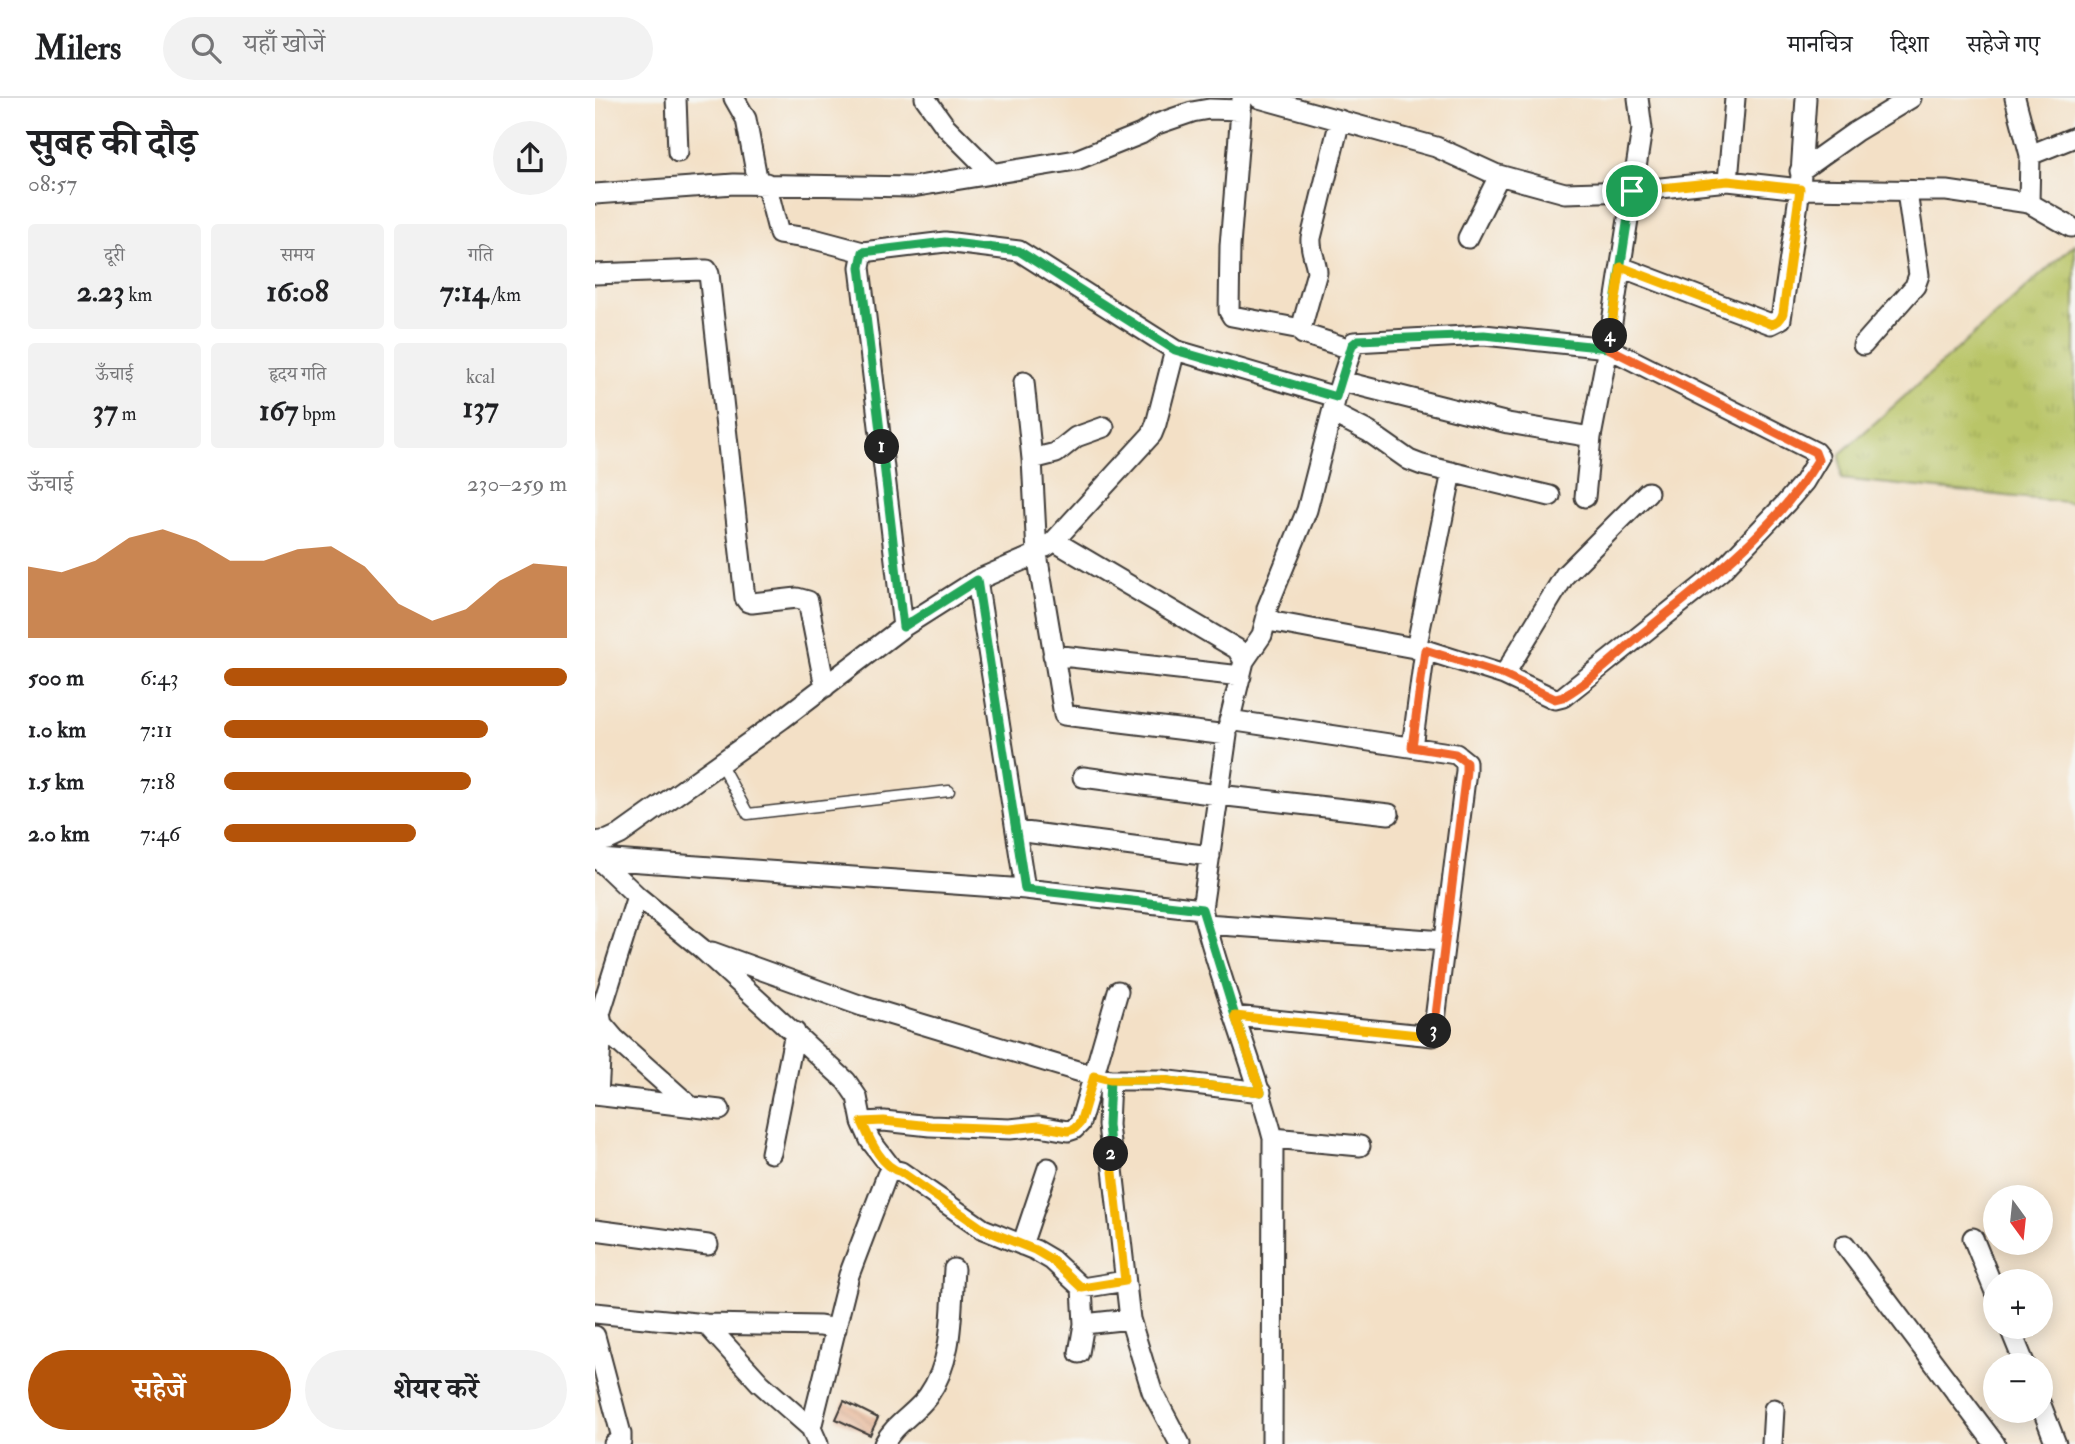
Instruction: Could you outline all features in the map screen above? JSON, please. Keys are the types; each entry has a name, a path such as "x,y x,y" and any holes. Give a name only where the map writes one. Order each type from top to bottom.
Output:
{"street":[{"path":"676,98 678,152"},
{"path":"733,98 747,119 762,183 779,234 814,239 863,252 945,242 1019,251 1175,350 1336,397 1591,437"},
{"path":"925,98 945,126 992,173"},
{"path":"1259,98 1436,147 1499,176 1565,193 1632,191 1728,181 1800,180 1907,192 1947,191 2029,203 2071,227"},
{"path":"1585,497 1591,437 1608,348 1642,129 1638,98"},
{"path":"1728,181 1735,98"},
{"path":"1621,267 1771,324 1781,319 1800,180 1806,98"},
{"path":"1800,180 1856,132 1911,98"},
{"path":"2015,98 2030,155 2029,203"},
{"path":"595,194 762,183 891,188 1076,160 1140,134 1157,124 1192,112 1241,104 1230,246 1229,311 1232,316 1301,330 1303,334 1350,348"},
{"path":"1301,330 1317,272 1317,264 1310,251 1311,238 1340,120"},
{"path":"2030,155 2075,137"},
{"path":"1468,239 1499,176"},
{"path":"1863,345 1915,286 1919,275 1907,192"},
{"path":"863,252 860,267 903,627"},
{"path":"595,274 707,270 745,598 752,603 797,597 808,601 825,687"},
{"path":"1267,616 1274,622 1421,649 1504,675 1555,699 1563,697 1735,558 1804,482 1818,460 1815,452 1608,348 1484,335 1358,340 1350,348 1307,510 1267,608 1262,635 1243,668 1228,728 1204,916 1261,1092 1273,1138 1272,1444"},
{"path":"596,852 720,764 903,627 977,580 1037,554 1054,541 1152,434 1175,350"},
{"path":"1024,382 1032,459 1037,554 1062,712 1067,716 1228,728 1412,747 1455,754 1466,762 1433,1036 1235,1016"},
{"path":"1336,397 1369,432 1409,460 1550,496"},
{"path":"1032,459 1056,453 1076,438 1104,427"},
{"path":"1412,747 1421,649 1452,472"},
{"path":"1504,675 1565,575 1648,492"},
{"path":"1054,541 1237,649 1243,668"},
{"path":"977,580 1025,889"},
{"path":"1052,655 1243,668"},
{"path":"1083,777 1389,814"},
{"path":"1017,831 1210,856"},
{"path":"596,852 1025,889 1204,916 1444,941"},
{"path":"596,852 637,896 701,948 846,1081 857,1097 862,1122 878,1153 893,1170 901,1172 983,1229 1052,1260 1082,1288 1084,1324 1079,1353"},
{"path":"637,896 600,1014 602,1024 596,1095 720,1110"},
{"path":"701,948 862,1006 1102,1078 1161,1080 1261,1092"},
{"path":"862,1122 1010,1129 1039,1126 1068,1131 1074,1129 1080,1123 1102,1078 1118,991"},
{"path":"602,1024 689,1105"},
{"path":"771,1153 795,1032"},
{"path":"1102,1078 1130,1319 1152,1391 1180,1444"},
{"path":"1273,1138 1360,1146"},
{"path":"1022,1245 1048,1168"},
{"path":"814,1436 849,1275 887,1175 893,1170"},
{"path":"595,1230 708,1245"},
{"path":"1973,1238 1986,1269"},
{"path":"1845,1245 1995,1444"},
{"path":"884,1444 898,1424 926,1398 940,1378 947,1356 954,1269"},
{"path":"1082,1288 1125,1281"},
{"path":"595,1313 706,1324 820,1326 836,1329"},
{"path":"1084,1324 1130,1319"},
{"path":"706,1324 814,1436"},
{"path":"595,1336 621,1434 621,1441 614,1444"},
{"path":"1772,1444 1774,1409"},
{"path":"2048,1423 2056,1444"}],"lane":[{"path":"720,764 748,814 949,791"}],"green space":[{"path":"2075,244 2075,503 1841,479 1840,454"}],"building":[{"path":"844,1401 878,1418 870,1435 836,1419"}],"route":[{"path":"1632,191 1608,348 1484,335 1358,340 1352,345 1336,397 1175,350 1019,251 945,242 863,252 860,267 903,627 977,580 1025,889 1202,909 1235,1016 1261,1092 1161,1080 1110,1080 1108,1125 1125,1281 1082,1288 1052,1260 1035,1250 983,1229 901,1172 893,1170 878,1153 862,1122 1010,1129 1039,1126 1068,1131 1080,1123 1094,1076 1110,1080 1161,1080 1261,1092 1235,1016 1433,1036 1466,762 1455,754 1412,747 1425,650 1504,675 1555,699 1563,697 1721,571 1786,503 1818,460 1815,452 1608,348 1621,267 1771,324 1781,319 1800,189 1728,181 1632,191"}]}
